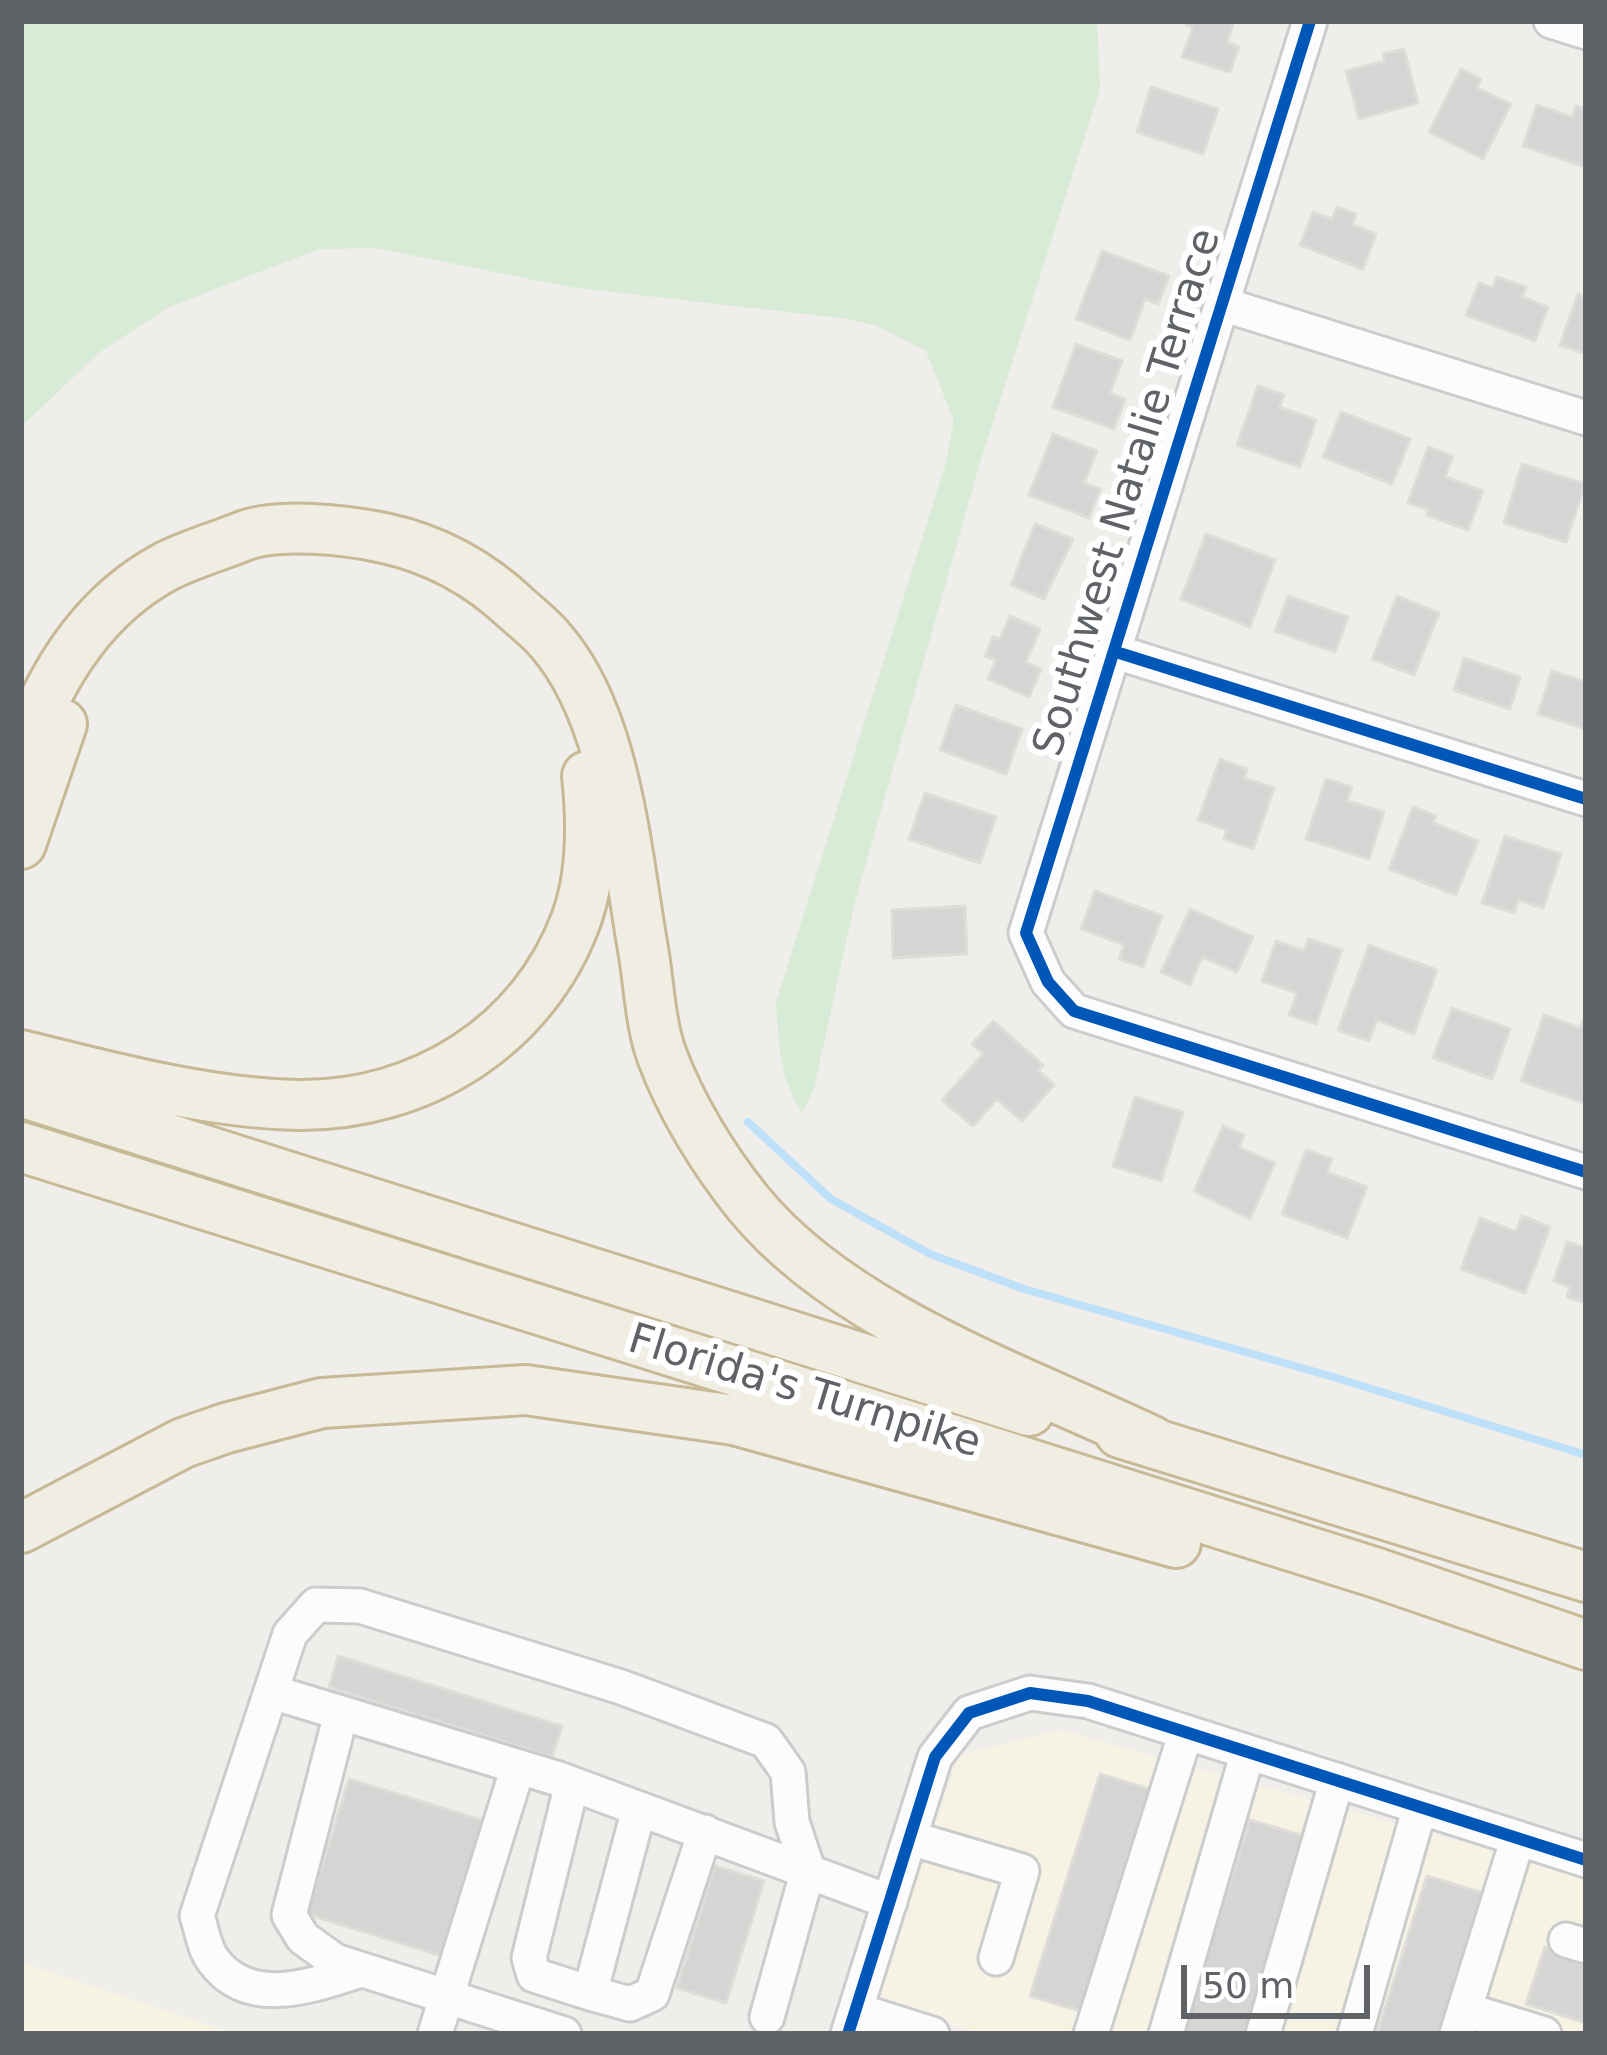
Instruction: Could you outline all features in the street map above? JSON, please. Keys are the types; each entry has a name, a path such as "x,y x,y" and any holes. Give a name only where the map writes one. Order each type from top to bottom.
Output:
{"highway":[{"path":"21,758 34,718 62,664 105,612 164,568 250,533 341,528 424,547 494,586 552,641 587,698 612,778 661,1053 697,1127 750,1205 803,1256 863,1301 920,1334 1152,1441"},
{"path":"21,844 61,726 94,667 129,628 194,582 278,557 344,556 413,574 476,609 529,655 571,724 588,778 590,856 577,917 555,967 520,1013 468,1059 414,1087 301,1105 224,1098 128,1081 21,1055"},
{"name":"Florida's Turnpike","path":"21,1092 1029,1411 1152,1441 1586,1576"},
{"name":"Florida's Turnpike","path":"21,1148 1377,1573 1586,1645"},
{"path":"21,1528 183,1443 226,1428 322,1403 526,1390 734,1420 1375,1599 1538,1630"}],"street":[{"name":"Southwest Natalie Terrace","path":"1310,21 1026,933 1048,982 1073,1011 1586,1172"},
{"path":"1551,21 1586,32"},
{"path":"1222,304 1586,418"},
{"path":"1116,652 1586,799"},
{"path":"361,1970 301,1989 258,1990 227,1975 210,1958 197,1916 290,1634 316,1605 360,1606 621,1687 766,1741 788,1772 792,1822 808,1870 766,2017"},
{"path":"272,1692 572,1784 890,1902"},
{"path":"932,2034 852,2022 935,1757 969,1713 1030,1693 1088,1701 1586,1860"},
{"path":"341,1714 289,1915 303,1938 335,1961 564,2034"},
{"path":"1091,2034 1186,1732"},
{"path":"1166,2034 1248,1752"},
{"path":"435,2034 518,1767"},
{"path":"1263,2034 1336,1780"},
{"path":"572,1784 530,1966 534,1975 548,1982 630,2004 652,1994 705,1832"},
{"path":"1355,2034 1420,1807"},
{"path":"590,1993 639,1808"},
{"path":"910,1838 1022,1871 996,1958"},
{"path":"1518,1838 1461,2022 1544,2034"}],"shaded area":[{"path":"1060,1730 1586,1877 1586,2034 979,2034 874,2001 959,1755"},
{"path":"21,1962 237,2034 21,2034"}],"green space":[{"path":"21,21 1097,21 1100,89 979,466 854,906 814,1089 802,1113 784,1073 776,1002 945,466 954,421 926,351 877,326 849,319 569,287 376,248 319,249 169,307 100,352 21,427"}],"building":[{"path":"1187,21 1234,21 1227,42 1239,47 1230,72 1182,57 1193,27"},
{"path":"1404,49 1418,103 1359,119 1346,71 1385,61 1383,54"},
{"path":"1461,69 1481,79 1477,88 1511,104 1483,159 1429,132"},
{"path":"1151,87 1218,109 1203,154 1137,132"},
{"path":"1537,105 1572,117 1576,106 1586,109 1586,167 1523,146"},
{"path":"1337,207 1356,214 1352,225 1376,234 1363,269 1300,245 1313,212 1332,219"},
{"path":"1102,251 1169,276 1158,304 1145,299 1130,340 1076,319"},
{"path":"1497,277 1526,287 1522,297 1548,307 1535,341 1466,315 1479,283 1493,288"},
{"path":"1578,294 1586,297 1586,354 1560,345"},
{"path":"1076,344 1122,361 1110,393 1125,399 1114,429 1053,407"},
{"path":"1258,386 1284,395 1279,407 1316,420 1300,467 1237,445"},
{"path":"1341,412 1410,439 1392,484 1323,457"},
{"path":"1053,434 1097,451 1084,483 1100,489 1089,518 1029,495"},
{"path":"1428,447 1453,456 1445,477 1483,491 1468,530 1408,503"},
{"path":"1522,464 1585,484 1566,542 1504,523"},
{"path":"1035,524 1073,539 1044,599 1011,585"},
{"path":"1206,534 1275,560 1250,627 1181,599"},
{"path":"1288,596 1348,617 1335,652 1275,631"},
{"path":"1397,596 1439,613 1414,675 1372,659"},
{"path":"1010,616 1040,629 1026,662 1041,669 1029,697 988,679 996,660 985,656 993,637 1000,639"},
{"path":"1464,658 1520,677 1510,709 1454,690"},
{"path":"1552,671 1586,682 1586,729 1538,714"},
{"path":"956,705 1022,729 1006,774 940,750"},
{"path":"1220,759 1247,769 1244,778 1274,788 1253,849 1224,839 1227,830 1198,820"},
{"path":"1326,779 1352,787 1347,801 1384,812 1369,859 1306,839"},
{"path":"925,793 996,817 980,863 909,839"},
{"path":"1413,807 1436,816 1433,823 1478,841 1456,895 1389,869"},
{"path":"1505,836 1561,854 1543,908 1518,900 1514,913 1482,903"},
{"path":"1095,891 1162,916 1143,967 1119,959 1124,945 1081,929"},
{"path":"965,906 967,954 893,958 892,910"},
{"path":"1190,909 1253,937 1237,972 1202,957 1190,985 1161,972"},
{"path":"1308,939 1342,950 1316,1024 1289,1015 1297,993 1262,981 1276,941 1304,951"},
{"path":"1369,945 1437,970 1414,1034 1377,1020 1369,1041 1338,1030"},
{"path":"1452,1008 1510,1029 1492,1079 1433,1058"},
{"path":"1544,1015 1580,1028 1586,1016 1584,1103 1521,1081"},
{"path":"993,1021 1043,1065 1038,1071 1054,1085 1022,1121 997,1099 973,1126 942,1100 983,1054 972,1044"},
{"path":"1135,1097 1183,1112 1161,1181 1113,1166"},
{"path":"1223,1126 1244,1135 1239,1147 1275,1163 1250,1219 1194,1191"},
{"path":"1306,1150 1332,1159 1327,1172 1367,1187 1347,1238 1282,1214"},
{"path":"1522,1216 1550,1227 1525,1293 1461,1269 1480,1218 1516,1232"},
{"path":"1567,1242 1586,1248 1586,1303 1567,1297 1570,1287 1554,1281"},
{"path":"338,1656 562,1726 552,1757 329,1687"},
{"path":"1100,1774 1156,1791 1087,2013 1030,1996"},
{"path":"349,1779 484,1821 442,1956 307,1914"},
{"path":"1250,1820 1307,1837 1245,2034 1182,2034"},
{"path":"715,1866 764,1881 726,2003 677,1988"},
{"path":"1427,1876 1483,1893 1439,2034 1377,2034"},
{"path":"1545,1947 1586,1960 1586,2023 1526,2004"}],"waterway":[{"path":"748,1122 831,1199 930,1254 1024,1289 1586,1455"}],"cycle path":[{"path":"1310,21 1026,933 1048,982 1074,1011 1586,1172"},
{"path":"1116,652 1586,799"},
{"path":"848,2034 935,1757 969,1713 1030,1693 1088,1701 1586,1860"}]}
